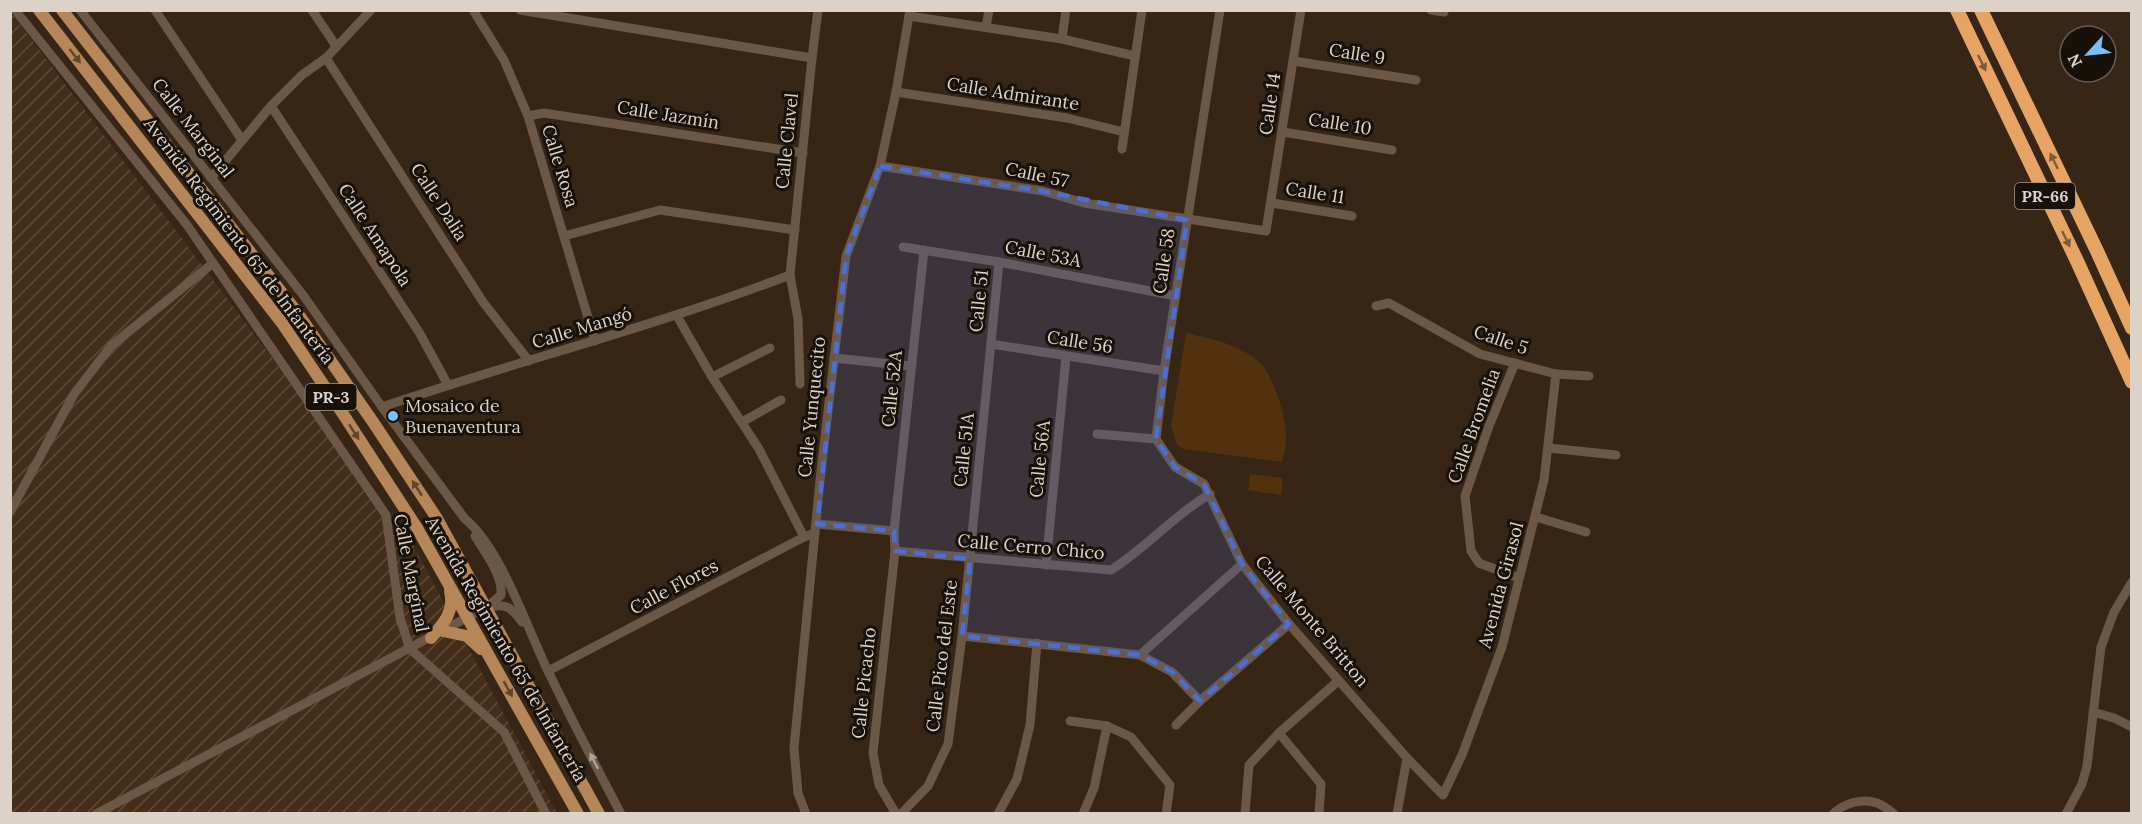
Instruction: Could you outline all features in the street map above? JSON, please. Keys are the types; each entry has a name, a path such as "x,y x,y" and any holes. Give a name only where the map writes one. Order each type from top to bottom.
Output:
{"highway":[{"name":"PR-66","path":"1957,10 2132,382"},
{"name":"PR-66","path":"1981,10 2132,328"}],"main road":[{"name":"Avenida Regimiento 65 de Infantería","path":"39,10 282,323 417,528 578,813"},
{"name":"Avenida Regimiento 65 de Infantería","path":"62,10 296,311 430,507 599,811"},
{"path":"431,638 444,623 452,608 448,584"},
{"path":"443,631 466,636 491,660"}],"street":[{"name":"Calle Marginal","path":"15,10 187,225 386,515 400,618 410,649 504,732 546,813"},
{"name":"Calle Marginal","path":"80,10 303,295 382,408 465,519 476,528 502,572 548,671 621,813"},
{"path":"155,10 242,140"},
{"path":"312,10 336,46"},
{"path":"211,178 271,106 302,75 326,58 371,10"},
{"name":"Calle Rosa","path":"473,10 504,60 528,116 596,341"},
{"path":"520,10 812,58"},
{"name":"Calle Clavel","path":"800,384 798,319 790,275 818,10"},
{"path":"986,27 989,10"},
{"path":"1062,39 1066,10"},
{"path":"1122,149 1142,10"},
{"name":"Calle 58","path":"1156,439 1164,371 1220,10"},
{"name":"Calle 14","path":"1266,231 1301,10"},
{"path":"1431,10 1444,12"},
{"path":"909,13 1062,39 1135,56"},
{"name":"Calle Yunquecito","path":"806,813 798,793 794,748 846,256 880,166 896,92 909,13"},
{"name":"Calle Dalia","path":"326,58 483,302 529,361"},
{"name":"Calle 9","path":"1293,61 1416,80"},
{"name":"Calle Admirante","path":"896,92 1067,118 1124,132"},
{"name":"Calle Amapola","path":"271,106 419,332 448,385"},
{"name":"Calle Jazmín","path":"528,116 544,113 803,153"},
{"name":"Calle 10","path":"1283,132 1392,150"},
{"name":"Calle 57","path":"880,166 1043,191 1084,203 1266,231"},
{"name":"Calle 11","path":"1272,202 1352,216"},
{"path":"564,236 660,210 795,230"},
{"name":"Calle 53A","path":"903,247 999,262 1176,296"},
{"name":"Calle 52A","path":"895,551 894,531 924,250"},
{"name":"Calle 51","path":"991,344 999,262"},
{"path":"10,512 74,394 111,346 213,263"},
{"name":"Calle Mangó","path":"382,408 448,385 676,316 790,275"},
{"name":"Calle 5","path":"1376,306 1389,303 1480,354 1556,374 1588,376"},
{"path":"676,316 711,377 759,449 804,537"},
{"name":"Calle 56","path":"991,344 1164,371"},
{"name":"Calle 51A","path":"970,559 991,344"},
{"path":"711,377 770,348"},
{"name":"Calle 56A","path":"1046,565 1066,357"},
{"path":"834,358 910,366"},
{"name":"Calle Bromelia","path":"1515,363 1489,426 1465,496 1471,550 1479,563 1519,578"},
{"name":"Avenida Girasol","path":"1443,795 1462,755 1502,646 1544,480 1556,374"},
{"path":"742,422 781,400"},
{"path":"1097,434 1156,439 1175,467 1204,484 1210,494"},
{"path":"1549,448 1616,455"},
{"name":"Calle Cerro Chico","path":"895,551 1111,570 1134,555 1188,507 1210,494"},
{"name":"Calle Monte Britton","path":"1210,494 1242,564 1338,681 1443,795"},
{"path":"1536,517 1586,532"},
{"path":"96,813 487,607 501,595 502,588 465,519"},
{"path":"816,529 894,531"},
{"name":"Calle Flores","path":"548,671 816,529"},
{"name":"Calle Picacho","path":"895,551 873,753 879,785 896,813"},
{"name":"Calle Pico del Este","path":"900,813 928,786 948,744 970,559"},
{"path":"1140,655 1242,564"},
{"path":"2066,813 2082,784 2089,754 2101,647 2114,612 2132,582"},
{"path":"487,607 500,605 509,607 534,642"},
{"path":"1176,725 1200,700 1289,624"},
{"path":"962,636 1140,655 1172,672 1200,700"},
{"path":"998,813 1017,779 1030,726 1037,643"},
{"path":"1245,813 1249,765 1279,733 1338,681"},
{"path":"2093,712 2114,718 2132,727"},
{"path":"1070,721 1107,726 1131,738 1170,785 1166,813"},
{"path":"1083,813 1094,788 1107,726"},
{"path":"1279,733 1321,783 1319,813"},
{"path":"1397,813 1398,797 1407,758"},
{"path":"1833,813 1845,804 1860,802 1877,803 1894,813"}],"highlighted area":[{"path":"880,166 1043,191 1187,220 1156,439 1175,467 1204,484 1242,564 1289,624 1200,701 1172,672 1140,655 962,636 970,559 895,551 894,531 817,524 846,256"}],"shaded area":[{"path":"10,11 412,543 557,813 11,813"},
{"path":"1186,333 1215,340 1243,351 1252,356 1265,369 1274,387 1284,420 1286,442 1282,462 1184,449 1177,445 1171,426"},
{"path":"1250,474 1283,478 1281,495 1248,490"}],"place":[{"name":"Mosaico de Buenaventura","path":"393,416"}]}
